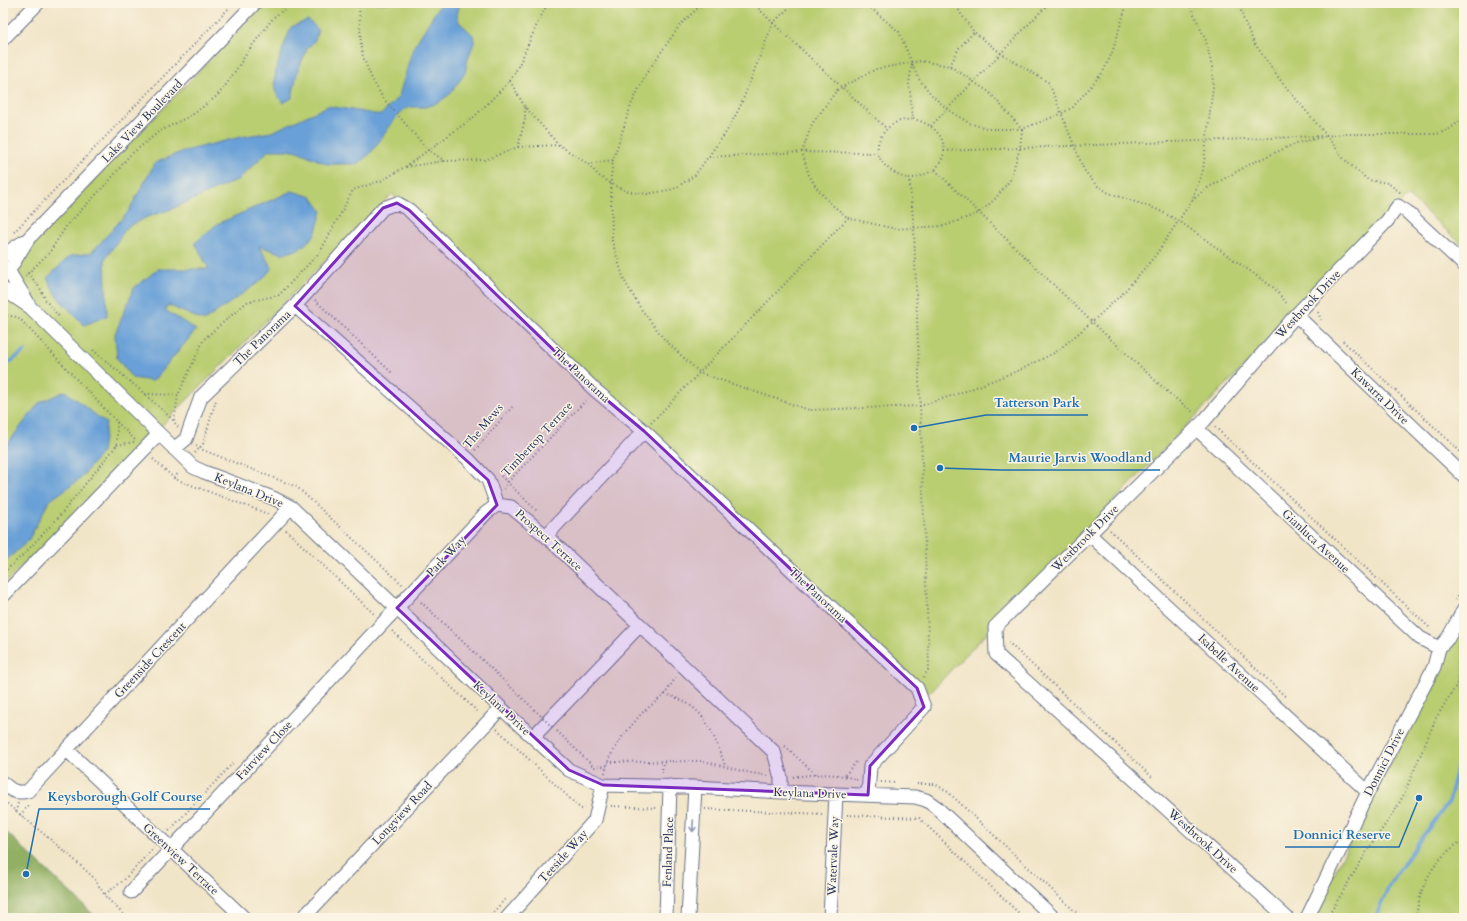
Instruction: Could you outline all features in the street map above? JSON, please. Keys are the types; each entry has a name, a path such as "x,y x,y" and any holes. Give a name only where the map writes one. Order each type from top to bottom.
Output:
{"street":[{"path":"3,39 38,3"},
{"name":"Lake View Boulevard","path":"6,272 28,239 255,3"},
{"name":"The Panorama","path":"186,439 201,397 297,308 383,208 397,204 409,210 595,390 644,430 917,688 924,707 870,766 868,795"},
{"name":"Westbrook Drive","path":"1287,918 996,654 995,627 1093,538 1201,428 1301,320 1387,221 1398,206 1406,211 1464,266"},
{"name":"Lake View Boulevard","path":"3,255 28,239"},
{"name":"Keylana Drive","path":"6,272 30,306 187,462 197,470 274,498 291,507 501,708 569,770 603,785 670,786 915,797 926,800 936,807 1054,918"},
{"name":"Keylana Drive","path":"3,289 30,306"},
{"path":"297,308 468,459 488,480 497,505"},
{"name":"Kawarra Drive","path":"1301,320 1464,476"},
{"name":"Gianluca Avenue","path":"1201,428 1420,638 1436,646"},
{"path":"546,536 644,430"},
{"path":"3,596 159,434"},
{"path":"174,449 186,439"},
{"name":"Prospect Terrace","path":"497,505 511,507 546,536 774,752 781,778 781,792"},
{"name":"Park Way","path":"397,608 486,513 497,505"},
{"name":"Greenside Crescent","path":"3,783 12,791 20,794 28,791 291,507"},
{"name":"Isabelle Avenue","path":"1093,538 1368,792"},
{"name":"Donnici Drive","path":"1307,918 1368,792 1434,668 1436,646 1448,638 1459,606"},
{"name":"Fairview Close","path":"130,892 397,608"},
{"path":"533,737 640,625"},
{"name":"Longview Road","path":"304,918 501,708"},
{"name":"Greenview Terrace","path":"66,750 244,918"},
{"name":"Teeside Way","path":"507,918 595,820 603,785"},
{"name":"Fenland Place","path":"666,918 670,786"},
{"name":"Fenland Place","path":"688,918 695,787"},
{"name":"Watervale Way","path":"830,918 836,794"}],"path":[{"path":"14,232 234,3"},
{"path":"61,318 46,301 40,288 28,273 48,253 67,225 110,180 130,155 160,130 192,114 217,96 274,17 293,3"},
{"path":"360,3 361,47 363,57 377,89 389,106 428,150 445,161"},
{"path":"174,422 178,395 204,339 247,302 279,295 320,252 353,190 383,180 405,167 474,118 510,81 548,3"},
{"path":"703,3 680,25 646,74 632,105 613,160 612,241 624,280 641,309 665,340 700,373 809,410 920,406 966,391 1022,369 1056,352 1092,322 1124,292 1149,262 1179,221 1191,202 1203,170 1213,86 1212,67 1206,42 1189,3"},
{"path":"753,3 772,23 887,129"},
{"path":"510,81 525,107 559,145 588,164 599,176 626,191 647,194 674,189 695,175 727,131 740,107 772,23 794,3"},
{"path":"865,3 899,32 918,78 932,95 947,109 969,123 988,129 1022,129 1061,114 1073,107 1103,72 1112,53 1127,3"},
{"path":"955,3 974,32 1002,54 1049,83 1084,170 1096,185 1109,192 1156,209 1179,221 1274,288 1301,320 1317,312 1323,306"},
{"path":"931,126 1002,54 1049,3"},
{"path":"1239,3 1243,18 1254,42 1264,57 1281,81 1327,136 1344,159 1368,180 1388,183 1406,198"},
{"path":"950,66 959,48 974,32"},
{"path":"920,61 950,66 989,92 1022,129 1020,148 1010,180 995,199 979,213 944,226 896,229 848,218 830,204 816,188 809,175 802,152 812,124 837,90 876,69 920,61"},
{"path":"912,63 909,83 913,119"},
{"path":"518,147 525,107"},
{"path":"944,151 1327,136 1344,134 1437,134 1448,130 1464,118"},
{"path":"913,119 922,120 931,126 942,142 944,151 935,170 909,178 892,172 884,165 877,153 878,141 887,129 903,120 913,119"},
{"path":"1191,202 1204,190 1254,162 1297,143 1327,136"},
{"path":"405,167 445,161 485,160 518,147 559,145"},
{"path":"709,157 802,152 877,153"},
{"path":"588,164 613,160"},
{"path":"935,170 1092,322 1171,395 1201,428 1211,423 1438,635 1436,646"},
{"path":"909,178 914,228 929,668 917,688"},
{"path":"644,430 848,218"},
{"path":"297,308 312,298 393,375"},
{"path":"1317,312 1320,320 1326,325"},
{"path":"3,315 18,317 137,442 117,445"},
{"path":"1338,336 1464,455"},
{"path":"88,345 145,394 174,422 186,439 199,448 297,487 594,767 607,766"},
{"name":"Timbertop Terrace","path":"497,505 508,483 595,390"},
{"path":"145,394 178,395"},
{"path":"174,478 203,444 216,398"},
{"name":"The Mews","path":"468,459 513,406"},
{"path":"3,573 24,554 57,519 117,445 117,422"},
{"path":"496,472 538,512"},
{"path":"1093,538 1108,528 1292,703"},
{"path":"1459,606 1464,583"},
{"path":"1008,637 1008,642 1158,782"},
{"path":"603,785 608,758 622,737 642,713 665,694 683,666"},
{"path":"1327,918 1369,848 1402,799 1428,734 1436,718 1464,673"},
{"path":"665,694 677,697 688,703 707,722 726,766"},
{"path":"780,741 815,774"},
{"path":"845,775 861,758"},
{"path":"608,762 703,761 746,772 781,778"},
{"path":"3,800 94,878 106,897 127,918"},
{"path":"1416,918 1420,897 1429,874 1444,855 1464,840"}],"highlighted area":[{"path":"397,203 409,210 595,390 644,431 917,688 924,707 870,766 868,795 603,785 569,770 397,608 497,505 488,480 295,306 383,208"}],"green space":[{"path":"265,3 1464,3 1464,246 1408,196 929,693 392,194 3,585 3,270 24,253"},
{"path":"1464,622 1464,918 1311,918 1435,677 1444,650"},
{"path":"3,829 97,918 3,918"}],"water":[{"path":"441,3 460,3 457,15 459,22 473,35 475,40 465,73 450,94 438,103 425,107 410,107 405,109 398,115 370,154 357,164 327,164 295,150 269,150 239,179 172,209 147,217 127,227 105,259 107,316 84,325 57,297 47,278 70,256 91,253 128,212 155,163 181,152 241,137 272,132 328,106 381,115 399,96 413,48"},
{"path":"308,20 318,29 315,40 307,49 297,73 292,98 283,103 274,87 279,60 291,27"},
{"path":"292,191 312,197 322,211 315,235 300,249 283,254 259,246 272,268 262,280 204,321 168,305 165,310 196,330 153,381 132,378 117,358 115,334 134,288 158,269 209,269 195,243 217,224"},
{"path":"65,391 106,423 102,452 80,479 49,501 28,541 3,563 3,445 8,443 39,403"}],"waterway":[{"path":"3,367 25,351"},
{"path":"1375,918 1391,882 1422,837 1449,802 1464,738"}],"place":[{"name":"Tatterson Park","path":"914,428"},
{"name":"Maurie Jarvis Woodland","path":"940,468"},
{"name":"Donnici Reserve","path":"1419,798"},
{"name":"Keysborough Golf Course","path":"26,874"}]}
